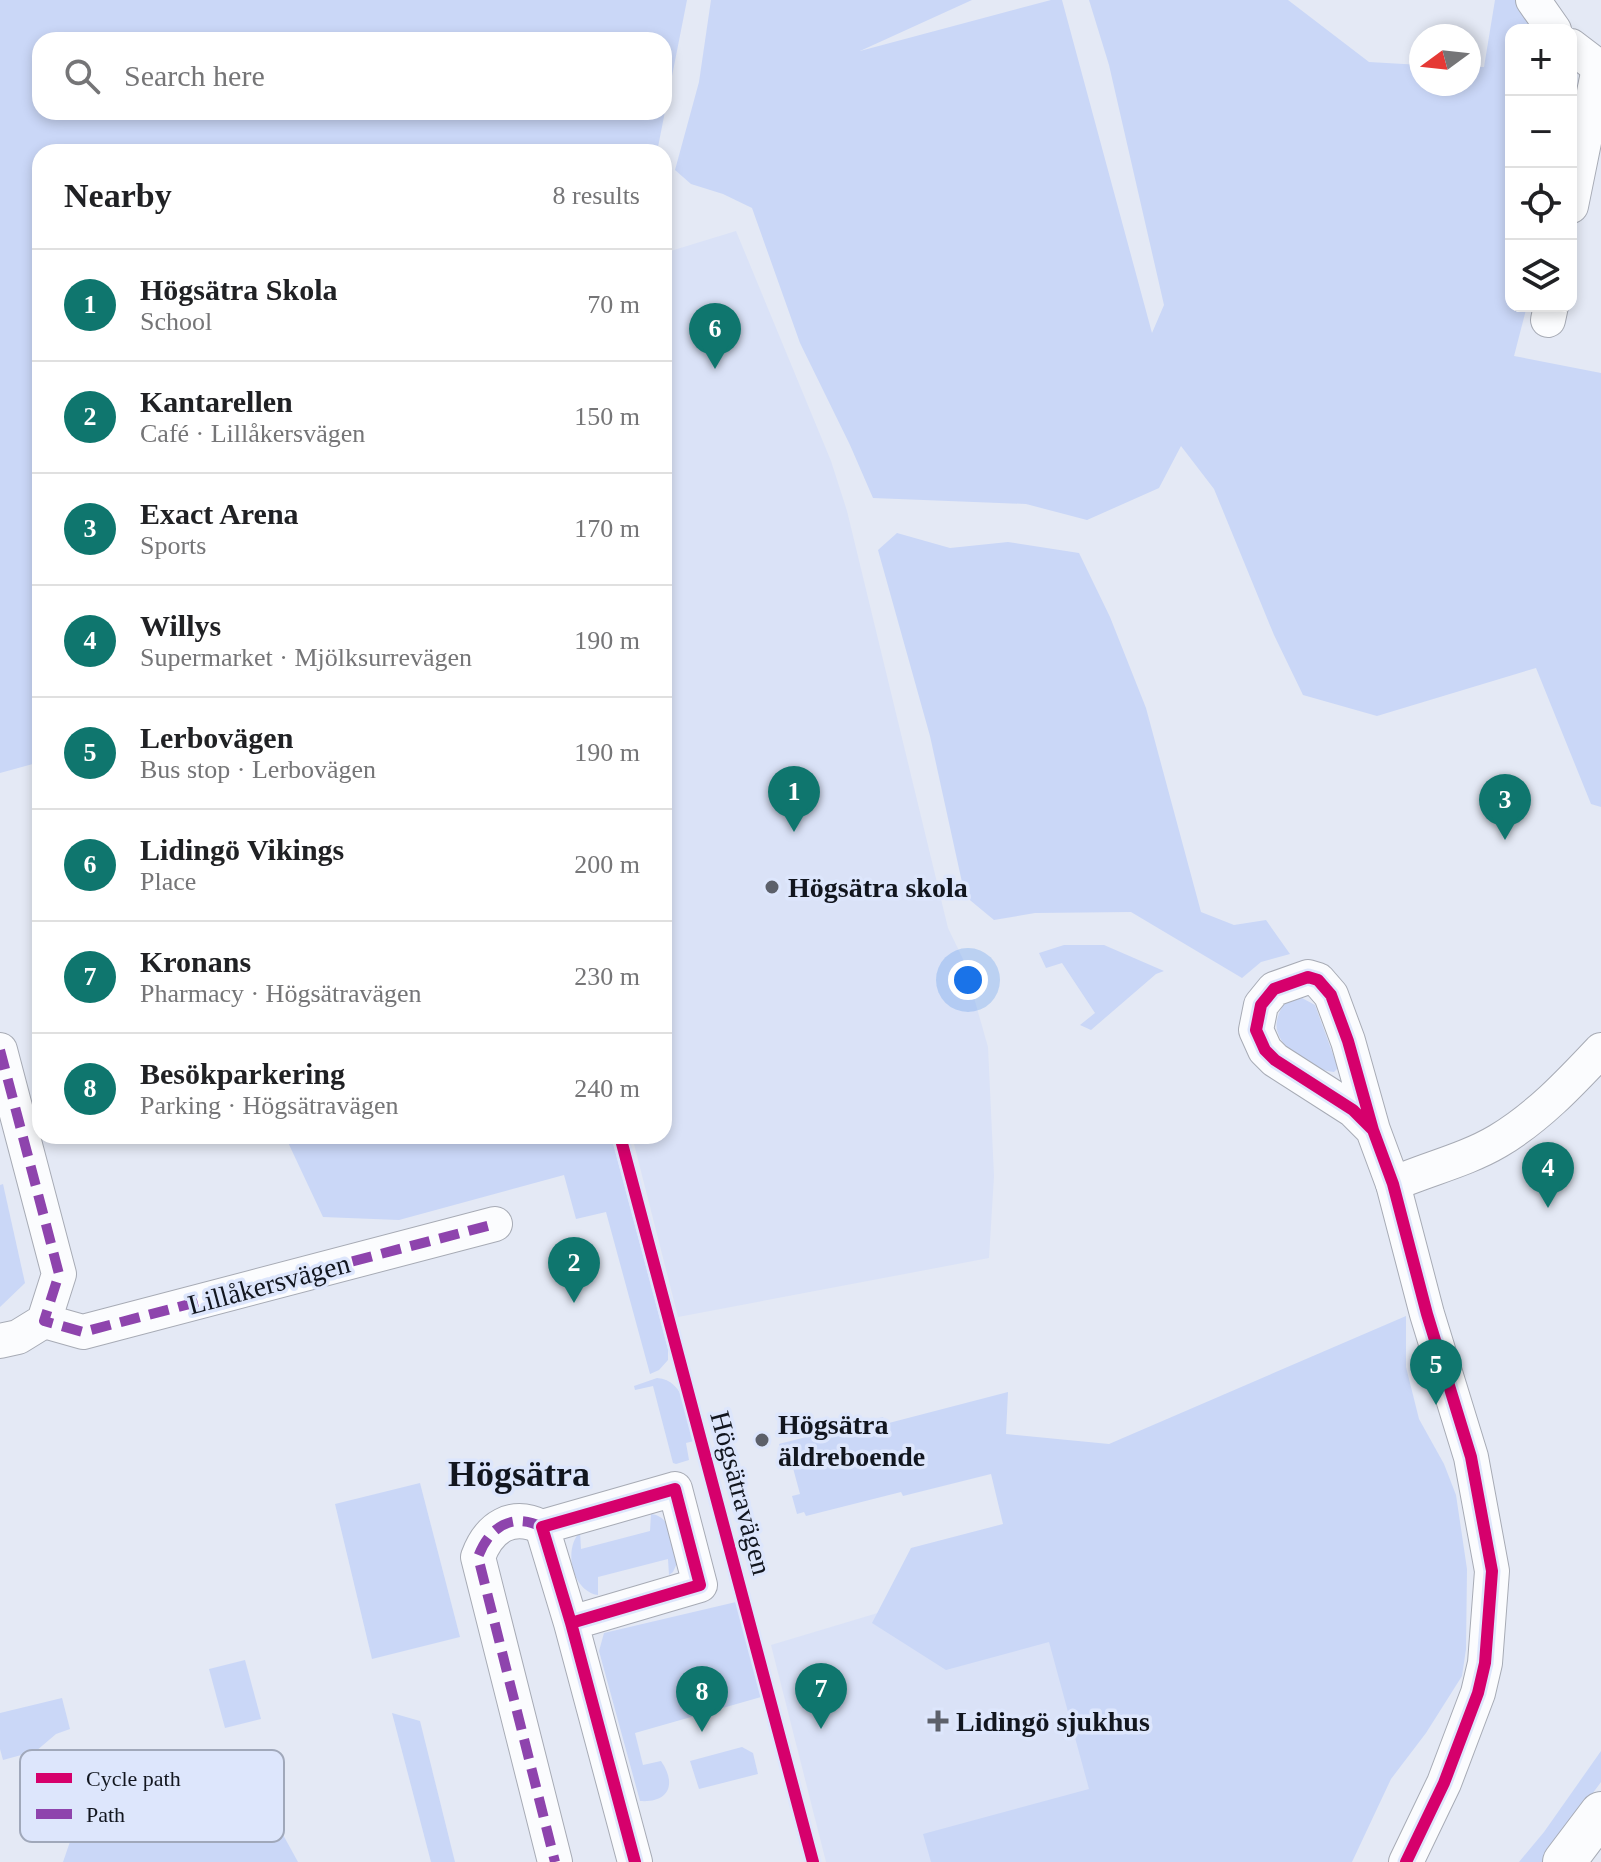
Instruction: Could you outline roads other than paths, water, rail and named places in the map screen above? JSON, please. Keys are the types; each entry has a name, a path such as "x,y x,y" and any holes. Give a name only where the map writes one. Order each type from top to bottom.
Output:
{"main road":[{"path":"1564,1862 1601,1813"}],"street":[{"path":"1533,0 1550,24"},
{"path":"1577,51 1600,69 1577,178"},
{"path":"0,1050 59,1274 44,1321 18,1337 0,1341"},
{"path":"1393,1184 1495,1142 1530,1119 1601,1050"},
{"path":"1373,1130 1393,1184 1430,1326 1471,1457 1492,1571 1485,1663 1478,1693 1444,1783 1406,1862"},
{"name":"Lillåkersvägen","path":"44,1321 83,1332 495,1224"},
{"path":"555,1862 478,1557 484,1540 506,1522 527,1519 542,1527 675,1489 700,1585 571,1623"},
{"path":"542,1527 635,1862"}],"place":[{"name":"Lidingö Vikings","path":"715,369"},
{"name":"Högsätra Skola","path":"794,832"},
{"name":"Exact Arena","path":"1505,840"},
{"name":"Högsätra skola","path":"772,887"},
{"name":"Willys","path":"1548,1208"},
{"name":"Kantarellen","path":"574,1303"},
{"name":"Lerbovägen","path":"1436,1405"},
{"name":"Högsätra äldreboende","path":"762,1440"},
{"name":"Lidingö sjukhus","path":"938,1721"},
{"name":"Kronans","path":"821,1729"},
{"name":"Besökparkering","path":"702,1732"}],"district":[{"name":"Högsätra","path":"519,1474"}]}
